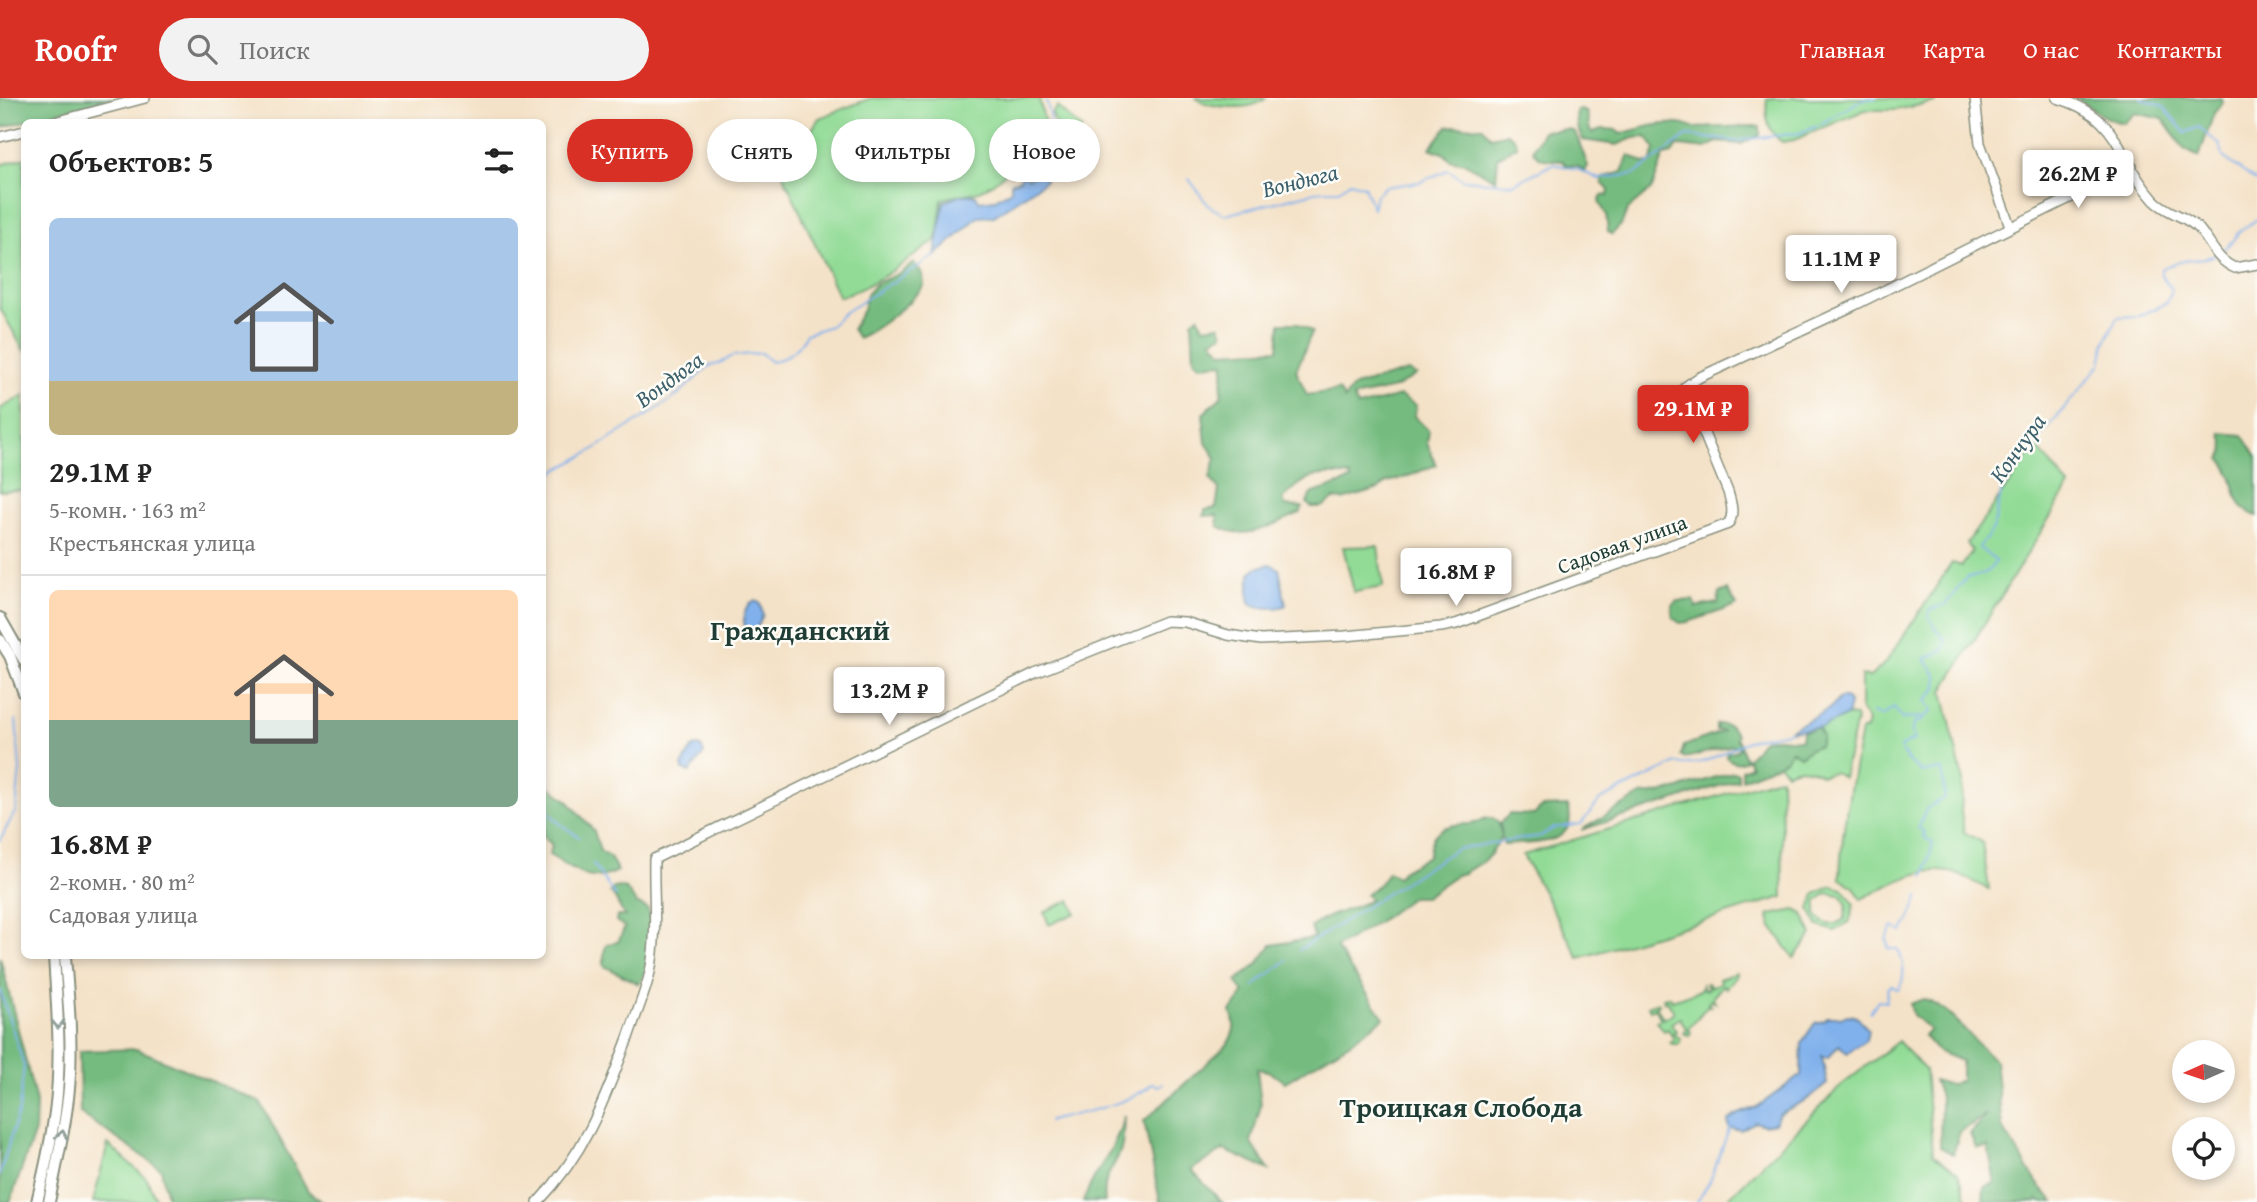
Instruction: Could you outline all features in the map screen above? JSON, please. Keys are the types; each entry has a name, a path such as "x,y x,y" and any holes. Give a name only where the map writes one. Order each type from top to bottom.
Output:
{"main road":[{"path":"0,618 21,655"},
{"path":"0,640 10,656 21,684"},
{"path":"37,1202 55,1113 57,1087 58,1020 54,959"},
{"path":"49,1202 66,1116 70,1074 65,959"}],"street":[{"path":"66,119 145,98"},
{"path":"1975,98 1980,144 2010,226 2132,167"},
{"path":"2057,98 2083,107 2101,120 2155,201 2197,227 2219,258 2235,268 2257,264"},
{"path":"0,137 21,132"},
{"name":"Садовая улица","path":"538,1202 553,1187 582,1147 607,1095 645,989 653,955 654,859 1035,673 1166,621 1185,621 1228,635 1261,640 1345,636 1456,624 1728,524 1732,505 1728,492 1685,387 1698,378 1855,305 2010,226"}],"green space":[{"path":"0,98 112,98 34,119 21,119 21,122 0,128"},
{"path":"871,98 1039,98 1044,119 989,119 989,182 994,182 979,191 942,200 937,239 878,280 839,297 787,182 817,182 819,118"},
{"path":"1196,98 1266,98 1251,105 1231,107 1202,102"},
{"path":"1938,98 1935,102 1895,110 1865,110 1794,140 1782,142 1773,133 1767,117 1767,99"},
{"path":"2075,98 2222,98 2223,102 2214,113 2199,157 2184,149 2163,119 2135,113 2124,123 2117,122 2104,117"},
{"path":"1057,107 1071,119 1054,119 1052,113"},
{"path":"1576,111 1587,113 1590,131 1593,133 1607,129 1616,130 1620,134 1656,125 1676,124 1693,128 1755,126 1760,127 1760,135 1741,144 1716,142 1702,148 1677,146 1672,153 1664,155 1652,189 1628,209 1621,225 1612,234 1608,232 1606,214 1599,202 1602,195 1608,196 1609,190 1602,183 1603,178 1622,172 1629,155 1644,163 1651,163 1655,149 1646,137 1633,138 1617,145 1583,140 1577,127"},
{"path":"1448,126 1483,127 1491,137 1507,133 1515,139 1517,146 1498,157 1496,180 1430,148"},
{"path":"1568,129 1575,132 1588,166 1585,171 1577,166 1566,165 1563,161 1541,158 1533,149 1543,131"},
{"path":"21,159 21,346 0,308 0,165"},
{"path":"914,263 923,275 924,286 894,315 858,338 852,329 863,310 867,294 875,284 900,273"},
{"path":"1198,316 1203,327 1220,325 1223,334 1212,340 1222,352 1278,349 1280,323 1297,323 1312,332 1296,371 1307,395 1339,390 1344,399 1355,386 1408,371 1416,375 1395,388 1353,397 1358,407 1400,396 1416,405 1414,416 1429,431 1427,443 1436,465 1387,482 1379,489 1342,500 1334,499 1322,507 1311,507 1307,503 1311,494 1351,480 1350,476 1320,475 1306,480 1283,499 1285,506 1302,507 1300,513 1249,532 1228,531 1218,526 1217,515 1204,516 1205,510 1216,508 1219,489 1210,478 1216,458 1206,443 1203,414 1221,397 1224,363 1200,365 1194,359 1192,321"},
{"path":"21,397 21,490 0,491 0,409"},
{"path":"2221,433 2243,435 2257,457 2257,516 2240,504 2229,470 2221,459 2225,446"},
{"path":"2036,446 2069,486 1943,691 1963,781 1961,811 1964,832 1982,842 1989,889 1954,873 1929,871 1906,878 1861,899 1854,887 1840,879 1842,842 1851,786 1861,731 1866,730 1868,721 1861,711 1861,676 1870,677 1886,662 1952,563 1962,566 1972,551 1967,543"},
{"path":"1378,546 1383,587 1354,592 1343,547"},
{"path":"1727,590 1737,605 1688,622 1680,623 1673,618 1672,605 1677,601 1694,600 1696,607 1718,603 1719,593"},
{"path":"1848,715 1855,717 1856,721 1843,777 1834,772 1822,775 1804,769 1786,772 1779,764 1791,750 1800,756 1821,732 1818,728"},
{"path":"1716,724 1733,729 1746,760 1736,762 1726,757 1727,753 1738,750 1739,747 1733,745 1686,758 1681,756 1684,746 1724,731 1716,730"},
{"path":"1818,728 1822,736 1819,746 1800,756 1791,750 1786,759 1742,779 1742,770 1751,766 1747,758 1762,741 1775,738 1801,740 1802,731"},
{"path":"1733,772 1738,773 1738,780 1581,830 1641,795 1663,793"},
{"path":"1781,777 1783,897 1579,958 1523,855"},
{"path":"546,784 567,800 594,831 600,851 610,858 618,871 598,877 582,874 549,855 552,845 546,839"},
{"path":"1568,806 1570,820 1567,829 1560,836 1539,842 1504,845 1501,837 1491,854 1483,861 1456,875 1425,897 1412,897 1336,948 1384,1018 1285,1082 1268,1071 1257,1069 1261,1105 1251,1142 1269,1170 1224,1150 1191,1170 1222,1202 1160,1202 1144,1121 1227,1045 1234,1029 1231,1012 1244,993 1236,981 1258,964 1271,945 1314,938 1311,927 1318,922 1371,900 1366,895 1388,872 1398,877 1402,871 1428,856 1432,839 1446,827 1473,824 1493,818 1502,835 1500,823 1510,814 1534,815 1542,807"},
{"path":"1832,886 1843,889 1854,904 1850,921 1835,931 1818,926 1810,910 1815,894","holes":["1827,893 1840,895 1847,905 1845,918 1833,924 1822,921 1816,914 1817,901"]},
{"path":"621,887 627,890 636,903 648,909 650,917 649,958 639,984 604,966 607,944 618,942 625,927 616,921 617,916 625,916 610,892"},
{"path":"1070,900 1076,913 1049,925 1044,912"},
{"path":"1795,910 1803,914 1812,934 1794,958 1772,927 1769,918 1770,915"},
{"path":"0,957 36,1102 35,1131 10,1202 0,1202"},
{"path":"1736,973 1726,988 1723,985 1713,997 1715,1002 1711,999 1708,1003 1712,1007 1708,1005 1688,1029 1691,1032 1689,1035 1683,1033 1686,1028 1680,1018 1671,1023 1676,1031 1673,1033 1681,1039 1679,1044 1672,1044 1670,1042 1674,1039 1668,1029 1664,1031 1657,1021 1661,1019 1655,1008 1650,1010 1648,1006 1658,1002 1656,1007 1664,1019 1674,1012 1663,998 1670,996 1672,1000 1701,990 1702,985 1704,990 1708,989 1706,983 1710,987 1720,983 1719,979"},
{"path":"1923,999 1946,1011 1995,1060 2002,1127 2038,1184 2054,1202 2040,1202 2038,1199 2037,1202 1983,1202 1984,1187 1995,1183 1988,1147 1976,1148 1970,1134 1987,1114 1960,1132 1953,1154 1940,1147 1941,1100 1934,1080 1950,1085 1961,1080 1961,1061 1937,1051 1924,1036 1930,1030 1913,1015 1910,1004"},
{"path":"1898,1041 1925,1070 1933,1154 1958,1173 1968,1202 1724,1202 1842,1085"},
{"path":"137,1049 260,1102 308,1191 322,1202 168,1202 161,1169 80,1113 79,1051"},
{"path":"1124,1116 1122,1145 1105,1185 1105,1202 1083,1202 1116,1140"},
{"path":"108,1144 147,1179 157,1202 93,1202"}],"water":[{"path":"1044,182 994,216 978,217 935,256 944,202 960,195 976,195 979,201 995,199 1011,190 1011,183"},
{"path":"1270,564 1279,569 1286,605 1276,608 1254,606 1249,598 1250,574 1256,568"},
{"path":"755,601 760,603 763,615 756,630 752,631 745,627 744,615"},
{"path":"1840,698 1846,698 1850,704 1847,716 1823,727 1788,731 1829,709"},
{"path":"701,747 704,753 690,772 683,770 682,766 692,748"},
{"path":"1849,1015 1858,1018 1868,1030 1866,1040 1847,1053 1839,1045 1828,1058 1822,1056 1827,1084 1808,1099 1779,1114 1774,1123 1763,1125 1755,1122 1741,1130 1729,1128 1728,1121 1736,1115 1757,1107 1801,1075 1802,1042 1815,1023 1828,1017"}],"waterway":[{"path":"1045,98 1050,119"},
{"name":"Вондюга","path":"1189,179 1209,206 1225,215 1323,190 1339,190 1350,182 1364,186 1373,209 1376,195 1384,187 1420,182 1448,170 1464,180 1513,184 1553,164 1577,169 1599,179 1635,174 1687,136 1735,141 1799,133 1815,127 1863,99 1876,98"},
{"name":"Вондюга","path":"2141,98 2164,107 2185,133 2199,127 2220,145 2223,157 2257,182"},
{"name":"Кончура","path":"2220,252 2234,240 2238,232 2257,219"},
{"name":"Вондюга","path":"546,476 587,454 674,398 709,366 719,364 732,356 761,353 771,362 787,356 806,334 830,326 845,312 936,255"},
{"name":"Кончура","path":"1924,877 1933,843 1923,836 1925,832 1918,828 1927,808 1945,798 1942,770 1922,772 1907,760 1900,747 1915,739 1911,734 1915,722 1922,721 1923,717 1932,712 1926,700 1937,688 1937,676 1925,659 1944,649 1946,641 1928,617 1931,609 1945,605 1967,577 1984,574 1996,561 1979,548 1993,529 2002,489 2026,454 2101,364 2105,343 2117,317 2139,316 2167,303 2172,289 2161,276 2161,269 2179,262 2215,255"},
{"path":"1872,713 1883,716 1894,707 1902,719 1922,717"},
{"name":"Вондюга","path":"0,840 16,810 20,769 16,720"},
{"path":"1299,950 1456,849 1541,836 1554,828 1581,824 1600,800 1677,763 1706,761 1753,739 1790,731"},
{"path":"546,809 559,823 579,837"},
{"path":"593,864 615,896"},
{"name":"Кончура","path":"1870,1012 1878,1001 1886,1002 1891,985 1898,990 1901,985 1903,965 1900,954 1898,949 1889,949 1886,939 1893,927 1902,932 1919,896"},
{"path":"1254,986 1287,960"},
{"name":"Вондюга","path":"0,990 24,1066 19,1109 0,1174"},
{"path":"1049,1121 1118,1103 1153,1083 1158,1086 1163,1084"},
{"name":"Кончура","path":"1697,1202 1710,1181 1730,1127"}],"district":[{"name":"Гражданский","path":"800,629"},
{"name":"Троицкая Слобода","path":"1461,1106"}]}
